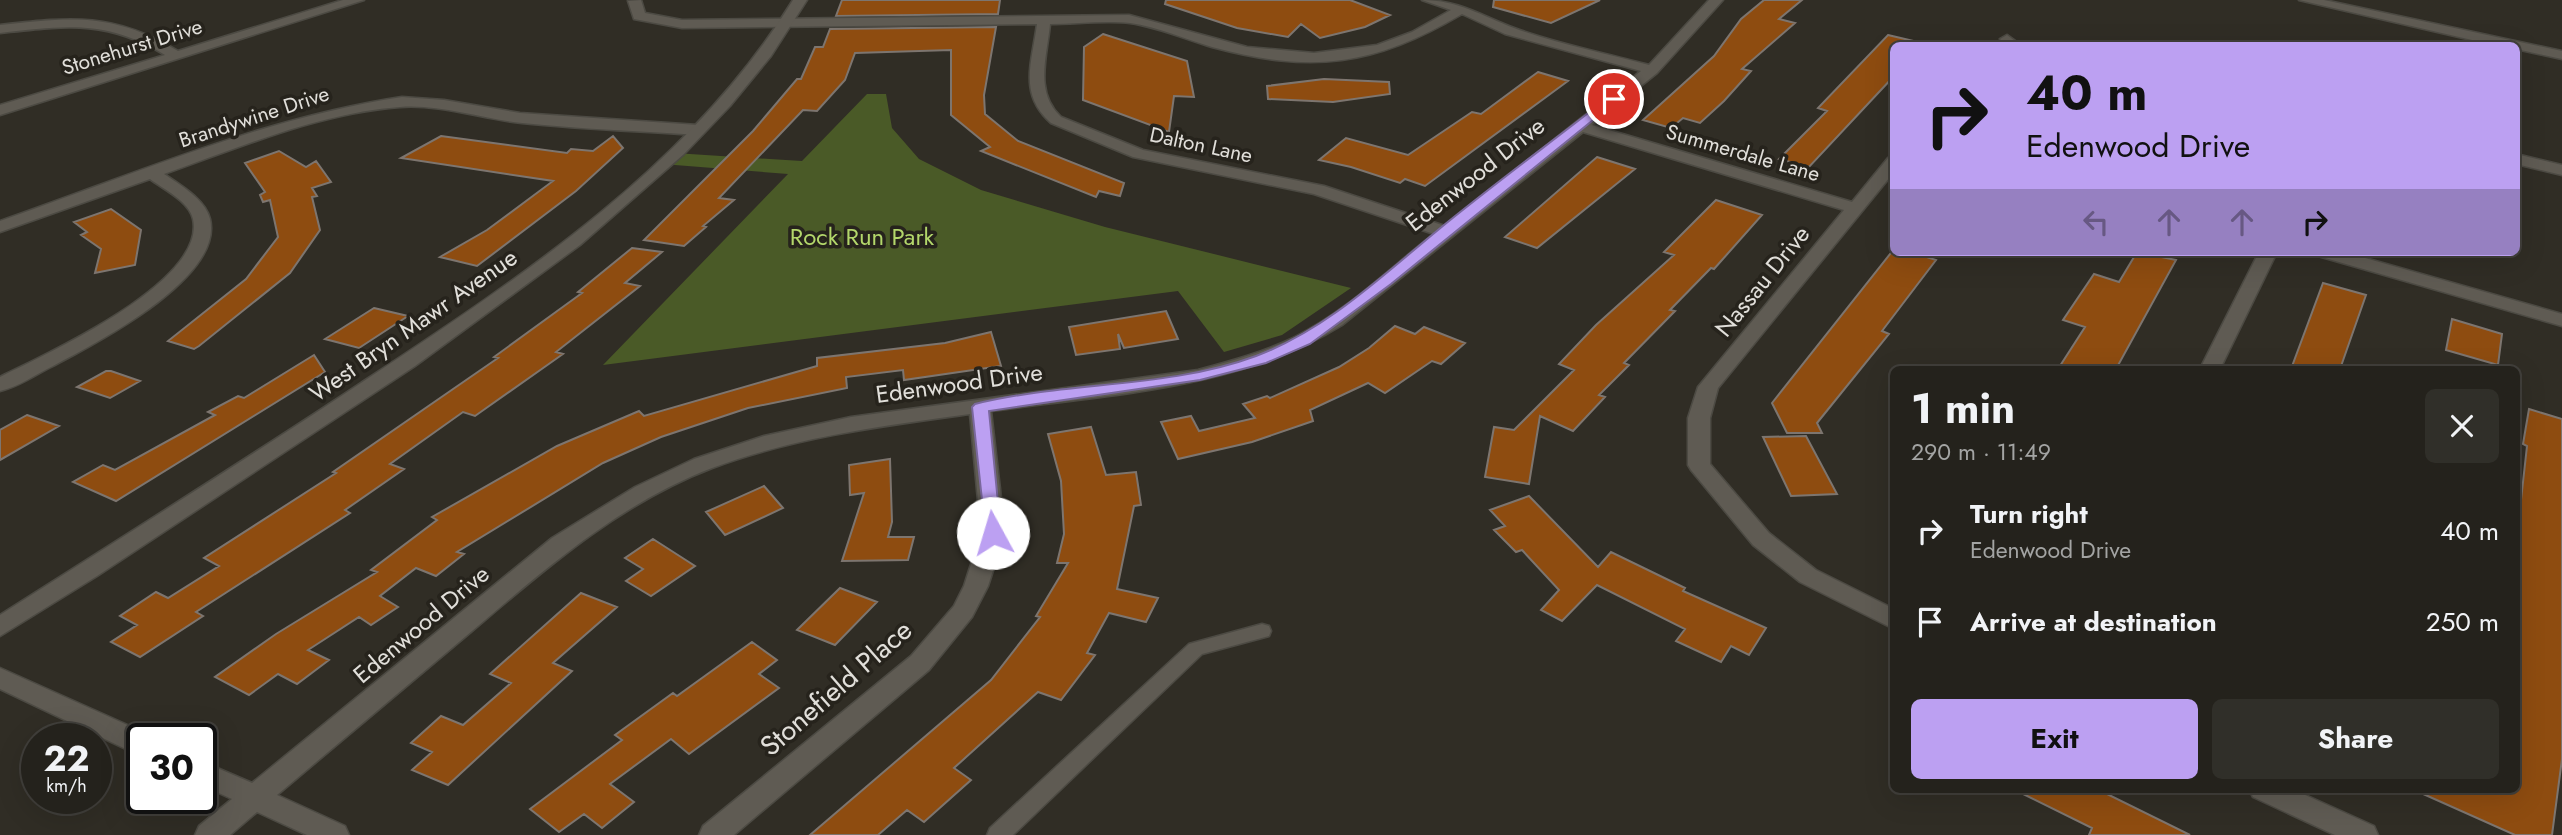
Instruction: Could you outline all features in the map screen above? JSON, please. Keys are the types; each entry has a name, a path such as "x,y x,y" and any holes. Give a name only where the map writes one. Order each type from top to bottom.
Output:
{"street":[{"name":"Stonehurst Drive","path":"0,110 357,0"},
{"name":"West Bryn Mawr Avenue","path":"0,627 428,348 588,228 698,130 750,74 800,0"},
{"path":"1429,0 1462,9 1510,31 1652,70"},
{"name":"Edenwood Drive","path":"209,835 560,544 643,492 702,464 772,441 850,424 1186,379 1260,359 1304,340 1335,321 1444,231 1652,70 1716,0"},
{"path":"2305,0 2501,42"},
{"path":"635,1 639,16 663,22 784,25 1129,19 1242,50 1310,58 1368,51 1396,44 1462,9"},
{"name":"Dalton Lane","path":"1044,19 1036,92 1046,111 1056,120 1139,154 1318,190 1444,231"},
{"path":"0,29 57,24 117,27 135,33 177,55"},
{"path":"2520,46 2562,55"},
{"name":"Brandywine Drive","path":"0,226 308,119 402,102 444,105 540,120 698,130"},
{"name":"Summerdale Lane","path":"1579,126 1855,208"},
{"path":"2520,160 2562,170"},
{"name":"Nassau Drive","path":"1890,166 1708,387 1699,418 1699,465 1761,539 1808,576 1890,619"},
{"path":"0,385 125,317 175,281 202,239 202,220 194,206 152,173"},
{"path":"2211,366 2266,256"},
{"path":"2338,256 2562,320"},
{"name":"Stonefield Place","path":"713,835 920,663 963,611 976,586 993,533 980,407"},
{"path":"0,678 126,737"},
{"path":"217,780 335,835"},
{"path":"2272,793 2364,835"}],"lane":[{"path":"998,835 1196,649 1262,631"}],"green space":[{"name":"Rock Run Park","path":"867,94 886,94 892,128 919,159 981,190 1105,227 1351,288 1282,335 1224,352 1178,291 603,365 788,174 662,164 674,153 802,161"}],"building":[{"path":"842,0 1000,0 998,14 836,16"},
{"path":"1166,0 1350,0 1390,15 1365,27 1320,38 1301,24 1288,37 1237,28 1165,4"},
{"path":"1494,0 1600,0 1551,23 1493,7"},
{"path":"1764,0 1802,0 1779,19 1795,23 1742,69 1751,71 1724,101 1700,123 1683,118 1671,128 1643,120 1714,56 1741,19"},
{"path":"996,27 984,95 985,114 1018,141 1124,183 1120,196 1099,191 1096,197 981,151 990,147 951,115 951,50 855,53 845,80 817,111 803,110 719,198 734,200 703,226 706,227 684,246 644,240 753,131 797,79 801,79 815,47 823,47 830,29"},
{"path":"1103,34 1187,61 1194,97 1174,96 1169,132 1083,100 1084,47"},
{"path":"1888,35 1918,42 1890,42 1890,80 1809,167 1779,159 1827,111 1818,108"},
{"path":"1538,72 1568,81 1425,186 1405,179 1400,183 1319,160 1346,138 1408,155 1472,112 1481,114"},
{"path":"1324,79 1389,82 1390,94 1333,102 1268,99 1267,86"},
{"path":"441,136 567,153 571,149 593,151 613,136 623,148 576,191 477,266 440,257 487,230 553,181 401,158"},
{"path":"279,151 306,167 316,161 331,182 312,188 317,196 312,197 320,230 290,273 199,346 194,349 168,341 246,279 278,237 270,200 263,202 260,195 265,192 245,163"},
{"path":"1597,157 1635,169 1537,248 1505,237"},
{"path":"1716,200 1762,215 1714,269 1711,268 1670,310 1675,311 1624,363 1629,365 1599,395 1605,397 1573,431 1540,416 1529,484 1485,477 1494,427 1514,430 1574,370 1559,364 1596,325 1674,255 1664,252"},
{"path":"111,209 141,230 135,265 95,273 101,249 81,235 87,232 74,222"},
{"path":"632,248 662,252 625,283 640,286 556,352 563,354 475,416 463,412 390,464 404,469 345,510 350,513 196,612 203,616 140,657 111,642 137,625 120,616 156,592 168,598 219,566 204,558 336,473 333,472 498,358 494,357 582,293 578,292"},
{"path":"1890,254 1924,256 1936,260 1882,331 1889,334 1817,423 1822,433 1787,433 1772,403"},
{"path":"2135,256 2156,256 2176,260 2118,366 2060,366 2085,327 2063,320 2094,274 2119,282"},
{"path":"2323,283 2366,295 2341,366 2292,366"},
{"path":"374,308 408,316 359,348 325,339"},
{"path":"1166,311 1178,339 1124,348 1118,334 1120,349 1076,355 1069,327"},
{"path":"2452,319 2502,334 2498,365 2446,350"},
{"path":"1395,326 1415,334 1424,327 1465,343 1441,364 1432,361 1385,393 1368,383 1310,410 1313,421 1252,442 1178,459 1161,422 1191,416 1199,431 1255,418 1243,404 1267,396 1270,398 1339,367 1369,348"},
{"path":"991,332 1001,366 904,380 903,370 846,377 847,388 748,408 661,437 603,463 457,552 464,554 436,576 416,568 380,596 398,607 371,625 359,617 308,650 329,660 297,684 278,674 249,695 215,677 276,634 377,572 371,570 437,520 432,517 557,446 639,411 644,416 817,366 817,358 945,343"},
{"path":"314,355 325,372 116,501 73,482 103,465 115,470 215,415 208,412 238,396 244,398"},
{"path":"106,371 140,381 110,398 77,387"},
{"path":"2529,409 2562,419 2562,759 2552,835 2515,835 2421,793 2520,793 2520,509 2527,446 2523,444"},
{"path":"27,415 59,426 0,460 0,430"},
{"path":"1091,427 1106,475 1136,472 1141,505 1134,506 1117,589 1158,598 1146,622 1109,613 1087,653 1095,655 1061,700 1038,692 954,768 971,780 924,822 907,810 878,835 810,835 991,680 1040,617 1036,616 1068,563 1057,563 1064,534 1061,481 1048,434"},
{"path":"1806,436 1837,494 1791,496 1763,437"},
{"path":"890,459 892,522 888,537 914,537 908,560 842,561 864,493 850,495 849,465"},
{"path":"764,486 783,508 725,535 706,512"},
{"path":"1529,496 1598,567 1611,552 1685,588 1683,591 1766,628 1749,655 1731,646 1721,662 1676,641 1685,629 1597,585 1562,621 1541,610 1559,590 1522,550 1516,552 1494,530 1505,526 1490,510"},
{"path":"653,539 695,566 651,596 626,581 643,569 625,558"},
{"path":"840,588 877,602 835,645 797,630"},
{"path":"581,593 617,607 553,663 572,671 448,785 412,770 432,752 411,743 441,716 463,725 511,683 490,674"},
{"path":"752,642 777,660 759,674 779,688 689,754 671,739 610,784 634,802 602,828 584,814 559,832 530,809 622,740 615,735 673,693 677,696"},
{"path":"2021,793 2105,793 2190,835 2089,835 2092,828"}],"route":[{"path":"993,533 980,407 1186,379 1260,359 1304,340 1335,321 1444,231 1614,99"}]}
